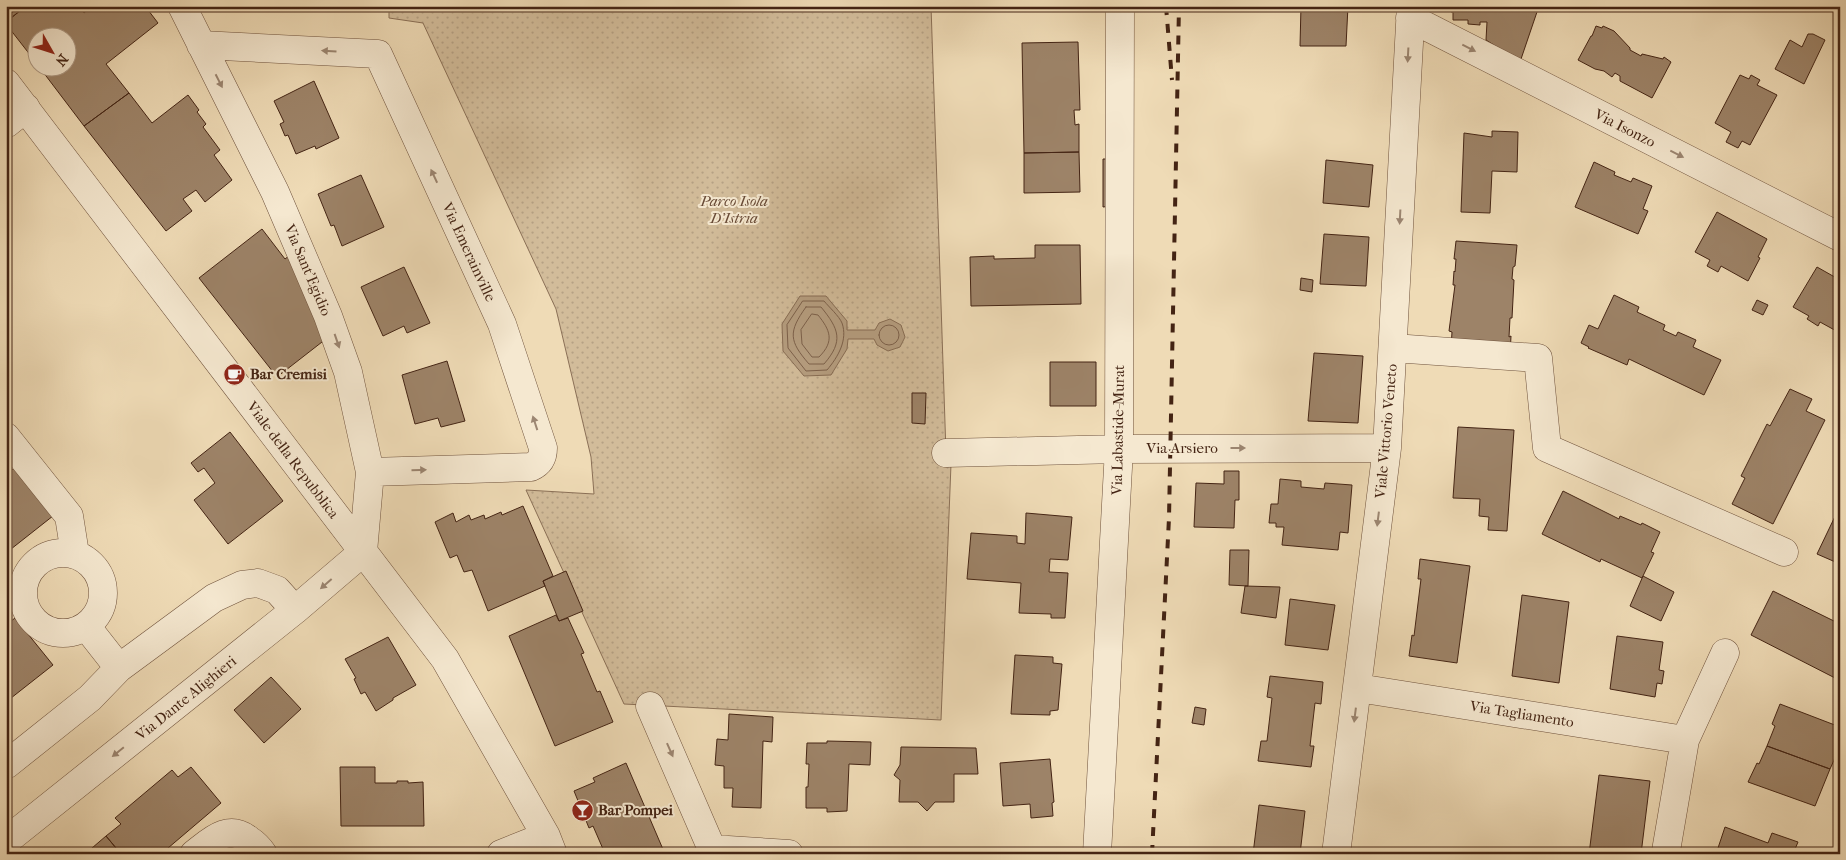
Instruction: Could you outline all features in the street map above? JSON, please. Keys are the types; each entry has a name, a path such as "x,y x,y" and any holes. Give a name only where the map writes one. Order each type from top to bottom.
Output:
{"street":[{"name":"Via Sant'Egidio","path":"182,6 275,192 328,316 348,372 370,472 363,552"},
{"name":"Via Labastide-Murat","path":"1097,854 1119,449 1120,6"},
{"name":"Via Isonzo","path":"1410,12 1840,237"},
{"name":"Viale Vittorio Veneto","path":"1336,854 1387,448 1410,12"},
{"name":"Via Emerainville","path":"201,44 378,54 502,324 543,448 542,458 539,462 531,467 370,472"},
{"name":"Viale della Repubblica","path":"6,83 16,116 363,552 445,659 550,845"},
{"path":"1393,348 1538,358 1547,448 1784,552"},
{"path":"6,437 69,516 74,554"},
{"name":"Via Arsiero","path":"946,453 1119,449 1387,448"},
{"name":"Via Dante Alighieri","path":"6,841 295,610 363,552"},
{"path":"61,553 74,554 86,560 96,569 104,593 102,606 96,617 86,626 74,632 61,634 47,631 36,624 27,613 23,600 23,586 28,574 36,563 48,556 61,553"},
{"path":"6,765 90,698 119,668 214,598 242,585 258,583 278,590 295,610"},
{"path":"86,626 119,668"},
{"path":"1666,851 1685,740 1724,653"},
{"name":"Via Tagliamento","path":"1358,688 1685,740"},
{"path":"650,706 713,852 789,854"},
{"path":"194,854 219,836 230,832 243,835 260,848 263,854"},
{"path":"501,854 550,845"}],"green space":[{"name":"Parco Isola D'Istria","path":"389,6 931,6 946,453 951,464 941,720 624,704 526,490 594,494 591,457 556,309 423,23 389,18"}],"water":[{"path":"800,296 826,296 847,321 847,330 875,330 879,323 890,319 901,325 905,337 900,347 888,351 877,345 874,339 848,339 847,349 831,375 804,376 783,351 782,324"}],"building":[{"path":"6,6 26,6 6,22"},
{"path":"26,6 79,6 84,13 92,6 145,6 158,23 106,64 129,93 84,126 48,78 78,78 78,28 28,28 28,52 6,22"},
{"path":"1301,6 1348,6 1346,46 1300,46"},
{"path":"1451,6 1539,6 1520,62 1486,40 1487,22 1480,22 1480,25 1468,24 1468,20 1453,20"},
{"path":"1596,26 1602,28 1603,26 1614,31 1630,50 1641,56 1642,54 1663,59 1664,57 1671,62 1652,98 1620,81 1620,76 1615,73 1612,77 1604,71 1595,69 1578,60"},
{"path":"1808,34 1813,34 1825,40 1804,84 1775,69 1790,40 1802,47"},
{"path":"1078,42 1080,110 1074,110 1075,125 1079,124 1079,152 1024,153 1022,43"},
{"path":"1740,75 1749,79 1751,75 1760,80 1757,85 1777,95 1750,145 1742,141 1738,148 1726,142 1731,132 1715,123"},
{"path":"314,81 339,138 316,149 315,146 296,154 288,135 285,136 280,124 284,122 274,101"},
{"path":"129,93 152,123 188,95 206,124 203,127 220,150 214,155 232,180 205,202 196,190 183,199 192,211 166,231 84,126"},
{"path":"1492,131 1518,132 1517,172 1492,171 1490,213 1461,212 1464,133 1492,137"},
{"path":"1079,152 1080,192 1024,193 1024,153"},
{"path":"1103,159 1112,159 1112,206 1103,207"},
{"path":"1326,160 1373,165 1369,207 1323,203"},
{"path":"1594,162 1615,172 1614,175 1631,182 1633,178 1652,186 1643,209 1648,211 1638,234 1575,207"},
{"path":"361,175 384,227 342,246 334,225 331,226 318,194"},
{"path":"1835,183 1840,183 1840,201 1835,200"},
{"path":"1717,212 1767,239 1748,281 1721,266 1718,272 1707,266 1710,260 1695,252"},
{"path":"262,229 285,259 290,255 331,335 277,377 199,278"},
{"path":"1324,234 1369,237 1366,286 1320,284"},
{"path":"1456,241 1517,245 1512,279 1514,280 1512,318 1510,318 1510,355 1451,348 1452,332 1449,331 1455,285 1453,285"},
{"path":"1035,245 1080,245 1081,304 971,306 970,257 994,256 994,259 1035,258"},
{"path":"404,267 430,323 407,333 404,326 383,336 361,287"},
{"path":"1817,267 1840,280 1840,333 1820,322 1818,326 1807,319 1809,316 1793,307"},
{"path":"1301,278 1313,280 1312,292 1300,290"},
{"path":"1614,295 1639,307 1637,312 1665,325 1663,330 1676,336 1678,332 1696,340 1693,347 1721,360 1704,395 1629,359 1627,365 1581,343 1589,325 1598,329"},
{"path":"1757,300 1768,305 1763,315 1752,310"},
{"path":"1314,353 1363,356 1358,423 1308,421"},
{"path":"447,361 465,421 441,427 438,418 415,424 402,375"},
{"path":"1050,362 1096,362 1096,406 1050,406"},
{"path":"1790,389 1812,399 1806,411 1825,420 1773,524 1732,504 1745,478 1741,476 1767,424 1770,426"},
{"path":"912,393 926,393 925,424 912,423"},
{"path":"1458,427 1514,430 1507,531 1488,530 1489,517 1479,516 1480,499 1453,498"},
{"path":"230,432 283,501 228,544 194,500 215,483 204,468 198,472 191,463"},
{"path":"19,464 58,512 6,553 6,475"},
{"path":"1224,471 1239,471 1239,500 1235,500 1234,528 1194,527 1196,483 1224,484"},
{"path":"1280,479 1301,481 1301,487 1324,489 1325,483 1352,485 1348,533 1340,532 1338,550 1282,545 1284,527 1276,527 1276,523 1269,523 1271,504 1278,504"},
{"path":"1563,491 1619,519 1620,516 1641,525 1642,523 1660,532 1651,552 1654,553 1642,578 1601,559 1600,562 1542,534"},
{"path":"523,506 553,576 543,581 545,586 488,611 472,570 464,572 457,555 450,558 435,522 453,513 456,522 469,515 471,520 484,515 485,519 501,512 502,515"},
{"path":"1840,506 1840,564 1817,554"},
{"path":"1026,513 1072,517 1068,560 1050,559 1049,572 1068,573 1065,618 1051,618 1051,614 1019,613 1021,583 967,579 971,533 1017,536 1017,543 1025,544"},
{"path":"1230,550 1249,550 1248,586 1229,585"},
{"path":"1420,559 1470,566 1457,663 1409,656 1412,635 1414,636 1421,579 1418,579"},
{"path":"566,571 583,611 559,621 543,581"},
{"path":"1643,576 1674,592 1661,621 1630,606"},
{"path":"1245,586 1280,587 1276,618 1241,613"},
{"path":"1773,591 1840,624 1840,673 1837,679 1751,635"},
{"path":"1522,595 1569,602 1559,683 1512,676"},
{"path":"1290,599 1335,605 1328,650 1285,645"},
{"path":"556,615 559,621 568,618 584,653 581,654 597,692 600,691 613,722 555,746 509,636"},
{"path":"15,618 53,665 6,702 6,625"},
{"path":"1617,636 1663,642 1659,670 1664,671 1662,684 1657,683 1655,697 1610,689"},
{"path":"388,637 416,685 393,698 393,700 376,711 365,692 361,694 354,679 356,678 345,659"},
{"path":"1015,655 1053,657 1053,663 1062,664 1058,710 1050,711 1050,715 1011,714"},
{"path":"1270,676 1323,682 1321,704 1315,703 1310,746 1314,746 1311,767 1258,761 1261,741 1267,741 1272,698 1267,697"},
{"path":"271,677 301,709 264,743 234,710"},
{"path":"1780,704 1840,727 1840,747 1830,769 1767,746 1775,726 1772,724"},
{"path":"1195,707 1206,709 1204,725 1192,723"},
{"path":"729,714 773,717 772,742 763,741 761,808 732,807 733,788 724,788 724,766 715,765 717,739 728,740"},
{"path":"827,741 871,742 870,765 849,764 847,811 827,812 827,808 806,808 809,764 806,764 807,743 827,743"},
{"path":"1767,746 1830,769 1815,806 1748,782"},
{"path":"901,747 976,748 978,774 954,774 954,802 935,802 927,811 918,802 899,802 900,780 894,775 900,765"},
{"path":"1050,759 1054,802 1052,803 1053,816 1031,818 1030,804 1003,806 1000,763"},
{"path":"626,763 665,854 600,854 599,851 603,849 593,826 589,828 574,791 595,782 593,778"},
{"path":"191,767 221,803 161,854 121,854 106,836 121,824 115,818 172,770 178,777"},
{"path":"340,767 375,767 375,783 397,783 397,781 408,781 408,783 423,782 424,826 341,826"},
{"path":"1599,775 1650,781 1641,854 1589,854"},
{"path":"1259,805 1305,811 1300,854 1253,854"},
{"path":"1725,827 1768,843 1772,833 1798,842 1793,854 1716,854"},
{"path":"106,836 121,854 85,854"}],"railway":[{"path":"1166,6 1172,80"},
{"path":"1152,854 1169,518 1179,6"}],"place":[{"name":"Bar Cremisi","path":"234,374"},
{"name":"Bar Pompei","path":"582,810"}]}
